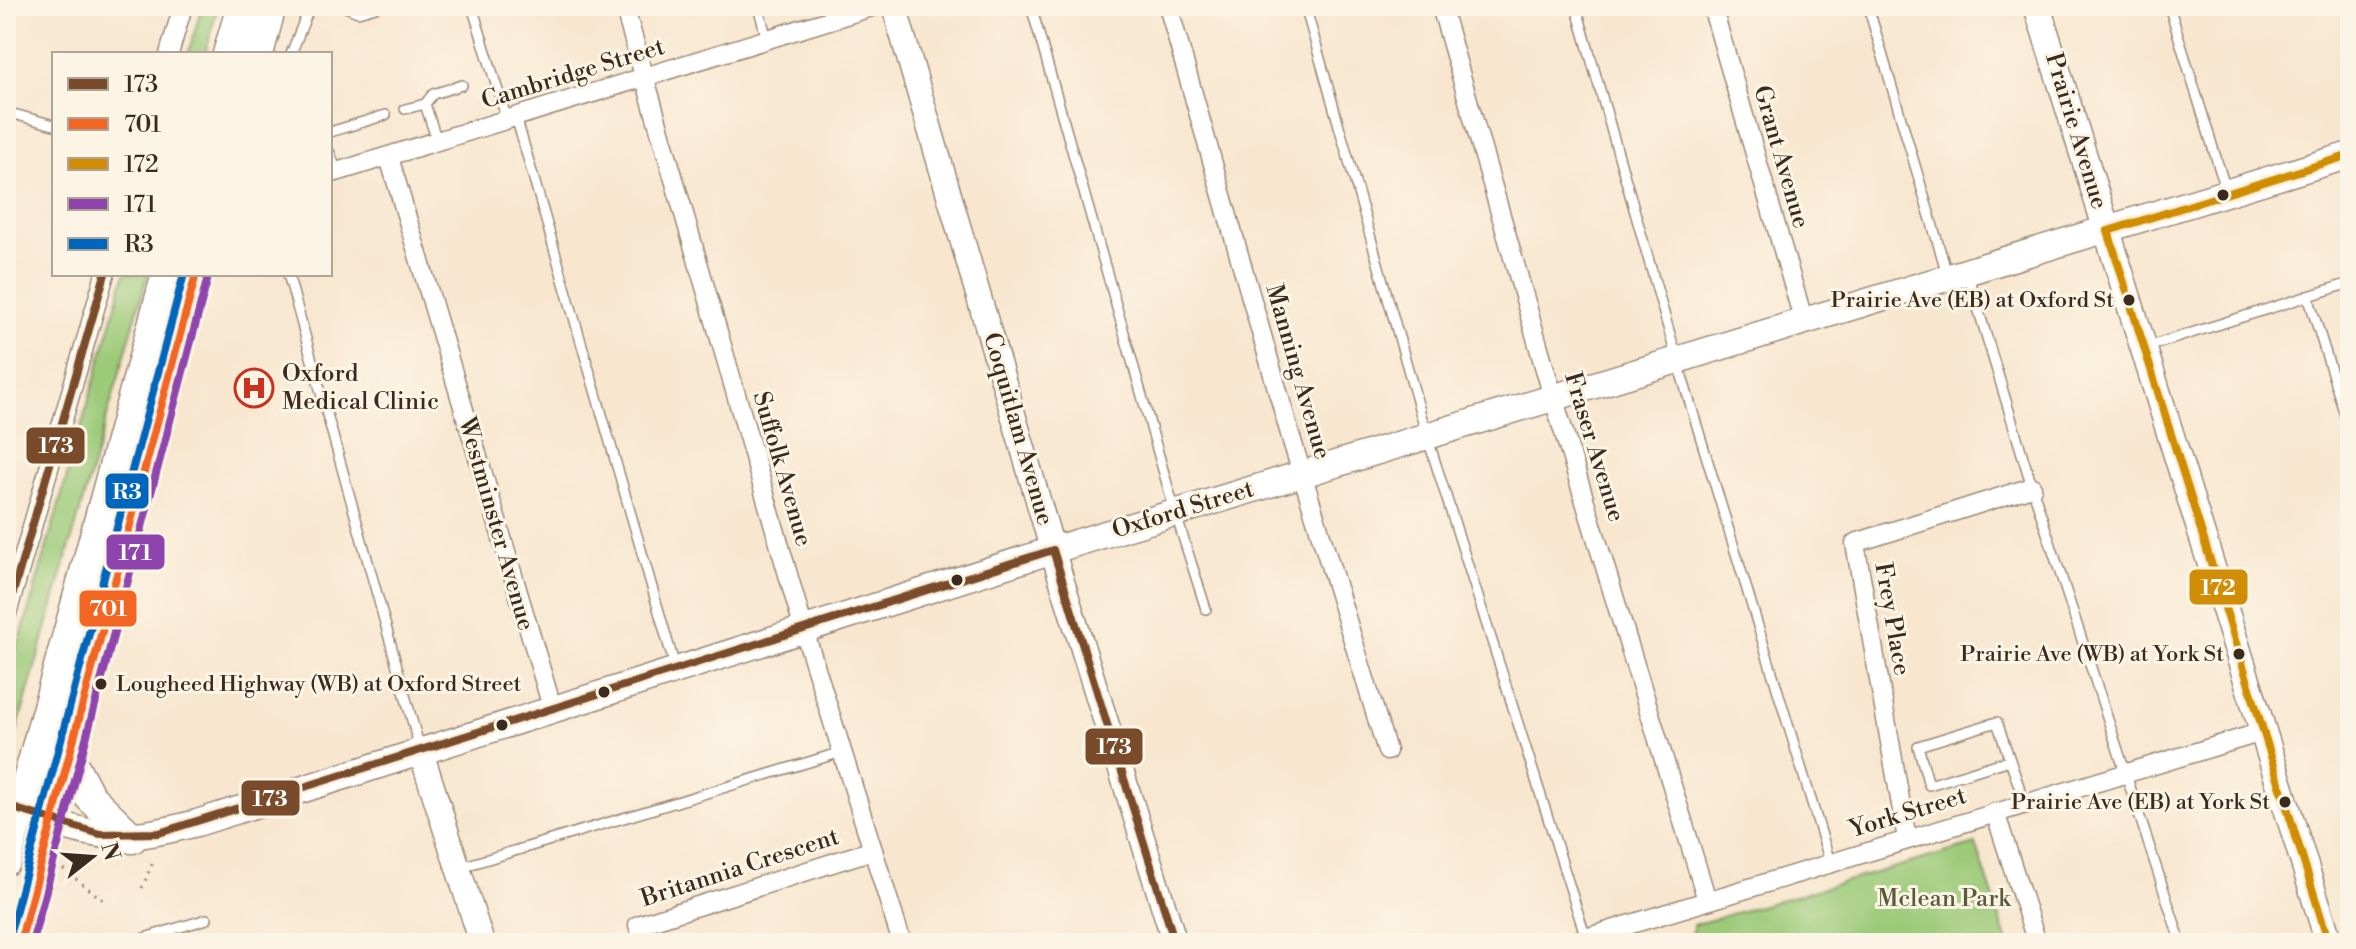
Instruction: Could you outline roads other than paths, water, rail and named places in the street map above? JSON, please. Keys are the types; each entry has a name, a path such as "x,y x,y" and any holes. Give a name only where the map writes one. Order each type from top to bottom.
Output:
{"main road":[{"path":"229,52 242,6"},
{"path":"259,52 271,6"},
{"name":"Prairie Avenue","path":"2037,6 2329,943"},
{"name":"Oxford Street","path":"12,808 88,833 132,838 249,807 420,749 1175,512 2350,155"},
{"path":"6,860 12,808 166,276"},
{"path":"20,943 195,276"},
{"path":"69,757 90,797 132,838"}],"street":[{"path":"170,52 183,6"},
{"name":"Suffolk Avenue","path":"624,6 804,630 902,943"},
{"name":"Cambridge Street","path":"333,173 875,6"},
{"name":"Coquitlam Avenue","path":"894,6 1053,550 1175,943"},
{"name":"Manning Avenue","path":"1168,6 1302,474 1387,751"},
{"name":"Fraser Avenue","path":"1441,6 1553,397 1707,900"},
{"name":"Grant Avenue","path":"1712,6 1804,322"},
{"name":"Westminster Avenue","path":"389,157 552,707"},
{"path":"8,607 104,276"},
{"name":"Frey Place","path":"1907,839 1855,543 2032,487"},
{"name":"York Street","path":"1577,940 2262,732"},
{"path":"420,749 482,943"},
{"path":"1995,812 2037,943"},
{"name":"Britannia Crescent","path":"644,943 638,925 873,850"}],"lane":[{"path":"292,52 310,6"},
{"path":"343,6 358,12 379,6"},
{"path":"472,6 511,119 675,670"},
{"path":"758,6 767,39"},
{"path":"1031,6 1175,512 1206,609"},
{"path":"1305,6 1427,436 1577,940"},
{"path":"1576,6 1678,360 1830,862"},
{"path":"1868,6 2032,487 2181,943"},
{"path":"2170,9 2227,193"},
{"path":"405,109 425,104 433,94 462,85"},
{"path":"425,104 437,141"},
{"path":"6,112 52,124"},
{"path":"332,131 386,115"},
{"path":"289,276 420,749"},
{"path":"2145,348 2350,283"},
{"path":"2308,296 2350,431"},
{"path":"2010,760 1929,785 1918,746 1997,722 2010,760 2025,804"},
{"path":"458,868 842,752"},
{"path":"128,943 207,919"}],"place":[{"name":"Prairie Ave (EB) at Oxford St","path":"2129,300"},
{"name":"Oxford Medical Clinic","path":"254,388"},
{"name":"Prairie Ave (WB) at York St","path":"2239,654"},
{"name":"Lougheed Highway (WB) at Oxford Street","path":"101,684"},
{"name":"Prairie Ave (EB) at York St","path":"2285,802"}],"park label":[{"name":"Mclean Park","path":"1944,899"}]}
